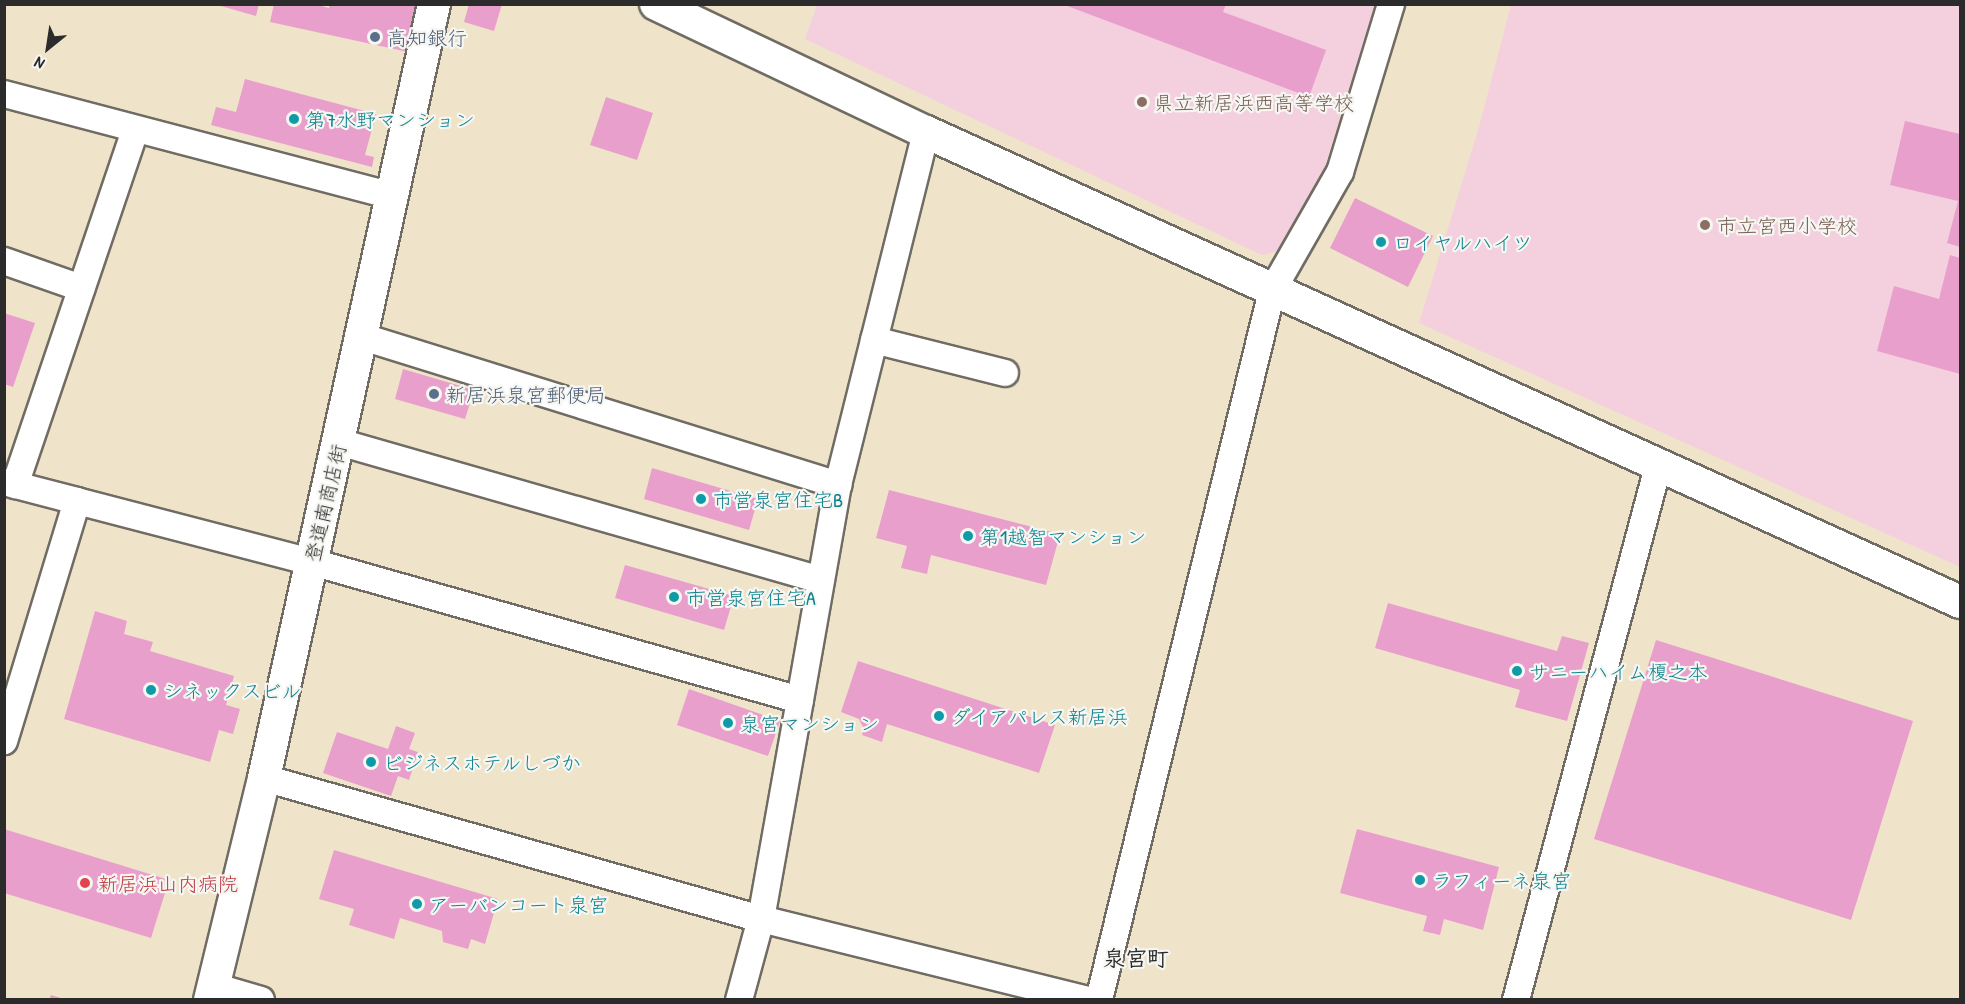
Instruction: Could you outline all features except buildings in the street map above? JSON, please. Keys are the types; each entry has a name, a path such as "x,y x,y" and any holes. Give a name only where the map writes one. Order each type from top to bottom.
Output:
{"street":[{"name":"登道南商店街","path":"212,993 264,778 363,337 434,4"},
{"path":"656,4 926,132 1272,291 1659,463 1960,602"},
{"path":"1099,999 1272,291 1340,172 1391,4"},
{"path":"4,94 393,196"},
{"path":"135,130 81,288 10,483 312,562 800,700"},
{"path":"739,999 761,919 838,485 926,132"},
{"path":"4,261 81,288"},
{"path":"363,337 838,485"},
{"path":"874,339 1005,373"},
{"path":"339,442 821,580"},
{"path":"1516,999 1659,463"},
{"path":"4,741 77,501"},
{"path":"264,778 761,919 1089,999"},
{"path":"212,993 261,999"}],"shaded area":[{"name":"県立新居浜西高等学校","path":"817,5 1375,5 1325,166 1279,251 1262,255 805,39"},
{"name":"市立宮西小学校","path":"1511,5 1960,5 1960,567 1419,323 1479,127"}],"place":[{"name":"高知銀行","path":"375,37"},
{"name":"県立新居浜西高等学校","path":"1142,102"},
{"name":"第7水野マンション","path":"294,119"},
{"name":"市立宮西小学校","path":"1705,225"},
{"name":"ロイヤルハイツ","path":"1381,242"},
{"name":"新居浜泉宮郵便局","path":"434,394"},
{"name":"市営泉宮住宅B","path":"701,499"},
{"name":"第1越智マンション","path":"968,536"},
{"name":"市営泉宮住宅A","path":"674,597"},
{"name":"サニーハイム榎之本","path":"1517,671"},
{"name":"シネックスビル","path":"151,690"},
{"name":"ダイアパレス新居浜","path":"939,716"},
{"name":"泉宮マンション","path":"728,723"},
{"name":"ビジネスホテルしづか","path":"371,762"},
{"name":"ラフィーネ泉宮","path":"1420,880"},
{"name":"新居浜山内病院","path":"85,883"},
{"name":"アーバンコート泉宮","path":"417,904"}],"district":[{"name":"泉宮町","path":"1136,959"}]}
